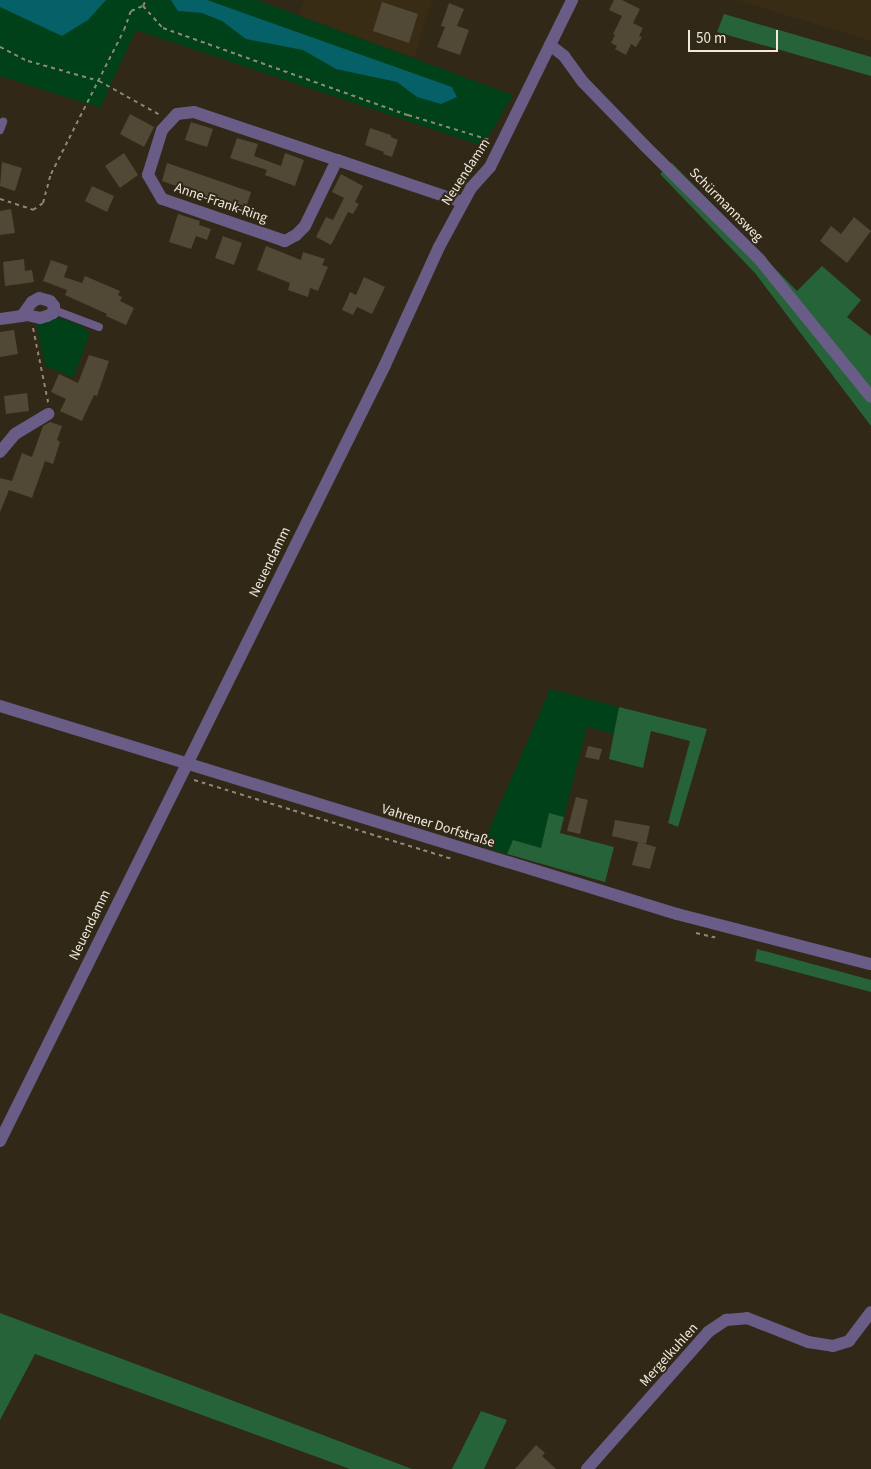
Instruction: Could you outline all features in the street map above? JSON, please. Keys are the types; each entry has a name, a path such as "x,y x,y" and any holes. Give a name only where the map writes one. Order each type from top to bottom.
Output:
{"street":[{"name":"Neuendamm","path":"0,1141 385,365 462,203 471,188 490,167 572,0"},
{"name":"Schürmannsweg","path":"550,45 564,56 583,82 645,146 760,260 871,397"},
{"path":"170,121 176,114 194,112 462,203"},
{"name":"Anne-Frank-Ring","path":"170,121 162,130 148,175 162,199 285,241 296,235 305,226 337,160"},
{"path":"0,319 27,316 40,318 47,316 54,310 50,300 39,298 32,302 27,316"},
{"path":"0,452 15,434 48,414"},
{"name":"Vahrener Dorfstraße","path":"0,706 186,765 677,914 871,964"},
{"name":"Mergelkuhlen","path":"587,1469 708,1332 726,1320 747,1318 808,1342 833,1346 850,1341 871,1312"}],"lane":[{"path":"54,310 99,327"}],"path":[{"path":"0,199 33,210 43,203 51,174 99,81 131,11 143,6 146,0"},
{"path":"143,6 163,28 408,115 476,134 502,144"},
{"path":"0,47 28,61 99,81 170,121"},
{"path":"27,316 49,406 48,414"}],"shaded area":[{"path":"305,0 432,0 414,58 298,15"},
{"path":"737,0 871,0 871,41"}],"green space":[{"path":"0,0 257,0 513,95 483,146 136,30 100,108 0,76"},
{"path":"724,14 871,57 871,76 717,32"},
{"path":"672,163 797,291 822,266 861,300 847,317 871,336 871,426 755,273 660,174"},
{"path":"57,317 82,326 90,334 73,378 45,366 36,323 45,323"},
{"path":"550,689 619,707 614,734 587,727 564,817 549,814 541,848 514,841 507,854 482,846"},
{"path":"619,707 707,729 678,827 668,823 690,741 651,731 643,768 609,759"},
{"path":"549,813 564,817 560,833 614,847 605,882 507,854 513,840 541,848"},
{"path":"757,949 871,980 871,992 755,961"},
{"path":"0,1313 412,1469 350,1469 35,1354 0,1420"},
{"path":"481,1411 507,1420 484,1469 452,1469"}],"water":[{"path":"0,0 106,0 88,20 62,36 0,7"},
{"path":"171,0 207,0 452,87 457,97 441,104 417,97 397,82 336,69 303,50 246,39 222,21 202,13 178,11"}],"building":[{"path":"614,0 622,0 640,9 633,23 643,28 639,36 642,37 636,47 631,44 626,55 615,49 617,46 611,43 615,35 613,34 622,16 609,10"},
{"path":"382,2 418,14 409,43 373,31"},
{"path":"449,3 464,9 457,26 469,30 460,55 437,47 445,27 441,26"},
{"path":"130,114 154,127 144,147 120,134"},
{"path":"191,122 213,129 207,147 185,140"},
{"path":"370,128 391,135 391,137 398,140 392,157 365,145"},
{"path":"237,138 258,144 254,156 281,166 285,153 304,160 295,186 265,175 267,170 230,158"},
{"path":"124,153 138,175 120,188 105,166"},
{"path":"2,162 22,168 15,191 0,186"},
{"path":"167,163 251,192 245,211 162,181"},
{"path":"341,174 363,186 355,202 359,204 353,214 348,212 331,245 316,237 326,217 333,220 344,198 332,192"},
{"path":"92,186 114,196 107,212 85,201"},
{"path":"11,209 15,233 0,235 0,211"},
{"path":"178,214 200,221 199,225 211,229 207,240 196,236 191,249 169,242"},
{"path":"854,217 871,231 847,263 820,241 831,226 841,234"},
{"path":"223,236 242,243 234,265 215,258"},
{"path":"266,246 301,260 303,252 325,259 322,265 328,267 318,291 310,288 308,297 288,290 290,283 257,270"},
{"path":"24,259 25,271 32,270 34,282 5,286 3,262"},
{"path":"51,260 68,266 64,277 82,283 85,276 120,291 118,295 122,297 120,301 134,308 126,325 65,295 67,290 43,281"},
{"path":"364,277 385,287 372,314 357,307 353,315 342,310 350,292 356,295"},
{"path":"14,330 18,354 0,357 0,332"},
{"path":"89,355 109,361 97,396 94,395 82,421 60,411 66,399 51,392 59,374 78,383"},
{"path":"27,393 29,411 6,414 4,396"},
{"path":"50,422 62,426 57,440 60,442 53,464 45,461 32,498 9,490 0,512 0,478 12,481 22,453 32,457 43,426"},
{"path":"588,746 602,749 599,760 585,757"},
{"path":"576,797 588,800 580,834 567,831"},
{"path":"615,820 650,826 646,844 612,836"},
{"path":"638,842 656,847 650,869 632,865"},
{"path":"536,1445 545,1453 542,1456 556,1469 515,1469"}]}
